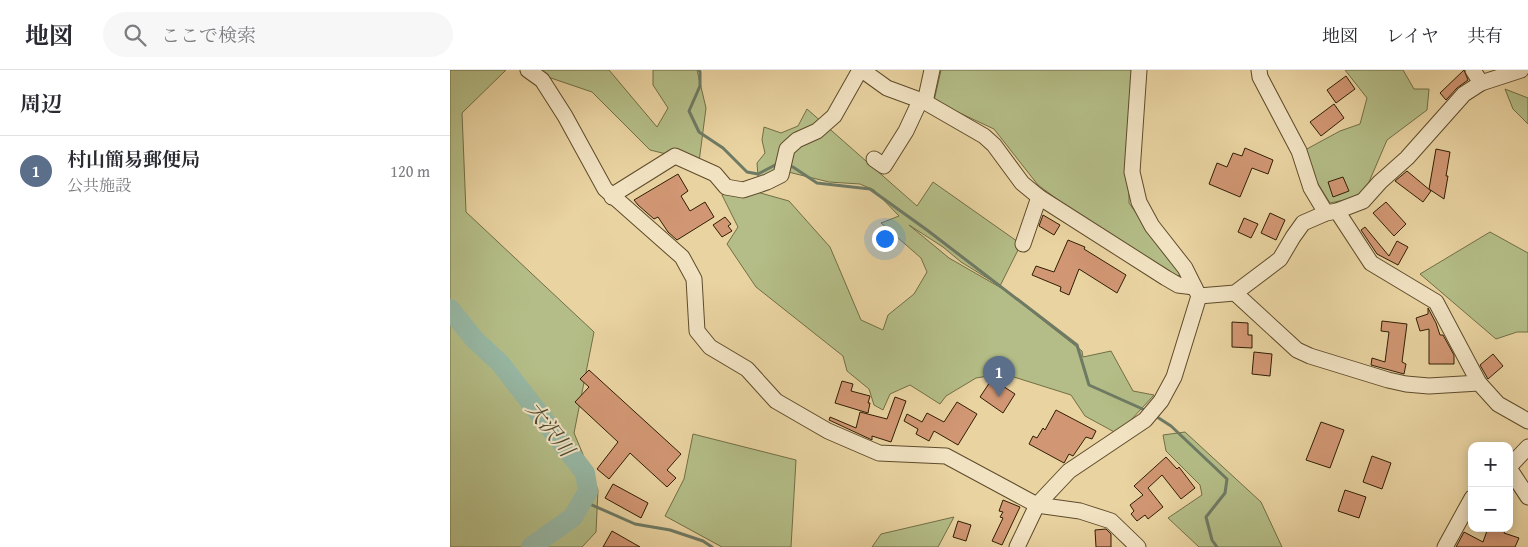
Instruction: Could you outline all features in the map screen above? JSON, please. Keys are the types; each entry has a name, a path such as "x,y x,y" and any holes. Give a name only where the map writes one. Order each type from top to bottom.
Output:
{"street":[{"path":"528,70 542,80 566,116 602,184 612,197 682,257 694,279 697,331 710,348 747,369 776,401 828,431 879,453 946,456 1037,505 1080,511 1111,521 1138,547"},
{"path":"612,197 675,156 715,174 726,187 743,190 781,175 787,149 797,140 817,131 834,116 861,70 887,88 922,102 984,136 994,145 1022,182 1039,197 1166,278 1178,285 1197,291 1235,293 1297,350 1310,356 1406,384 1429,386 1479,383"},
{"path":"874,159 884,166 922,102 932,70"},
{"path":"1017,547 1037,505 1070,471 1145,420 1161,401 1174,377 1197,291 1185,268 1152,226 1139,202 1132,172 1139,70"},
{"path":"1259,70 1260,77 1299,151 1311,188 1371,262 1436,302 1479,383 1498,404 1528,421"},
{"path":"1235,293 1280,259 1303,223 1363,201 1380,182 1407,158 1464,94 1477,76 1521,70"},
{"path":"1023,244 1039,197"},
{"path":"1513,464 1528,447"},
{"path":"1513,474 1528,497"},
{"path":"1445,547 1468,505"}],"green space":[{"path":"450,70 506,70 462,113 466,212 594,332 574,433 598,490 596,532 582,547 450,547"},
{"path":"532,70 609,70 657,127 668,108 653,85 653,70 697,70 706,108 699,162 650,150 592,92"},
{"path":"941,70 1134,70 1129,148 1129,203 1181,275 1177,276 1085,220 1038,185 994,129 934,101"},
{"path":"1345,70 1403,70 1414,89 1429,89 1427,110 1387,140 1363,196 1330,203 1307,166 1305,150 1340,131 1360,124 1367,98"},
{"path":"1505,89 1528,98 1528,124 1513,109"},
{"path":"807,109 917,206 933,182 1021,244 1000,286 961,262 943,247 909,225 949,258 1003,289 1082,351 1083,357 1111,351 1133,391 1154,395 1118,434 1085,416 1071,395 1014,377 988,376 976,378 946,396 940,404 910,385 890,394 883,410 874,405 869,389 847,371 843,356 756,287 727,244 738,227 722,195 746,189 789,201 830,247 861,320 883,330 888,315 914,294 927,272 921,258 881,223 899,216 874,190 860,184 829,182 784,171 769,181 758,176 757,163 765,153 762,140 764,127 781,133 798,126"},
{"path":"1490,232 1528,253 1528,332 1517,332 1496,339 1420,274"},
{"path":"1185,432 1261,502 1282,547 1199,547 1168,518 1202,495 1200,485 1166,451 1163,435"},
{"path":"693,434 796,460 791,547 722,547 665,516 684,479"},
{"path":"954,517 938,547 872,547 881,534"}],"building":[{"path":"1464,70 1468,80 1446,100 1440,93"},
{"path":"1346,76 1355,89 1336,103 1327,90"},
{"path":"1334,104 1344,118 1321,136 1310,122"},
{"path":"1245,148 1273,160 1268,174 1252,168 1240,197 1209,184 1217,163 1227,167 1233,153 1242,156"},
{"path":"1436,149 1450,152 1444,199 1429,189"},
{"path":"1407,171 1431,191 1423,202 1395,181"},
{"path":"678,174 688,191 681,196 690,211 705,202 714,217 677,240 668,232 658,217 654,219 634,200"},
{"path":"1343,177 1349,191 1333,197 1328,182"},
{"path":"1386,202 1406,224 1394,236 1373,213"},
{"path":"1270,213 1285,220 1276,240 1261,233"},
{"path":"1043,215 1060,225 1054,235 1039,226"},
{"path":"725,217 731,224 728,226 732,231 722,237 713,225"},
{"path":"1244,218 1258,224 1251,238 1238,232"},
{"path":"1365,227 1389,256 1397,241 1408,247 1398,265 1377,254 1361,230"},
{"path":"1068,240 1085,247 1084,249 1126,275 1117,293 1079,269 1069,295 1060,291 1061,287 1032,275 1036,266 1054,272"},
{"path":"1428,308 1440,335 1443,335 1454,355 1454,364 1429,364 1429,329 1420,331 1416,318 1428,314"},
{"path":"1382,321 1407,324 1402,362 1406,364 1404,374 1371,365 1372,358 1385,362 1389,332 1381,331"},
{"path":"1232,322 1248,323 1248,335 1252,335 1252,348 1232,347"},
{"path":"1254,352 1272,354 1270,376 1252,374"},
{"path":"1493,354 1503,366 1488,379 1480,365"},
{"path":"589,370 681,454 667,470 676,478 667,487 630,453 609,479 597,469 618,442 575,402 589,387 580,379"},
{"path":"992,379 1015,394 1003,413 980,397"},
{"path":"842,381 853,384 851,391 870,396 868,413 835,403"},
{"path":"895,397 906,401 891,442 872,436 872,440 829,420 830,417 856,428 860,412 887,419"},
{"path":"957,402 977,414 958,445 934,431 929,441 916,434 918,429 904,421 907,414 922,422 927,413 944,422"},
{"path":"1056,410 1096,431 1092,439 1086,437 1073,456 1069,454 1064,463 1029,444 1033,436 1037,438 1043,428 1045,430"},
{"path":"1321,422 1344,430 1330,468 1306,460"},
{"path":"1372,456 1391,463 1382,489 1363,482"},
{"path":"1166,457 1177,469 1179,467 1195,488 1181,499 1162,475 1148,488 1163,507 1148,519 1145,515 1137,521 1131,514 1134,511 1130,505 1143,495 1134,486"},
{"path":"613,484 648,503 641,518 605,498"},
{"path":"1345,490 1366,497 1359,518 1338,511"},
{"path":"1003,500 1020,507 1002,545 992,541 1003,518 1000,517 1003,512 999,511"},
{"path":"958,521 971,525 966,541 953,537"},
{"path":"1106,529 1111,534 1111,547 1096,547 1095,530"},
{"path":"612,531 640,547 603,547"},
{"path":"1464,532 1483,542 1487,532 1504,532 1519,538 1515,547 1456,547"}],"waterway":[{"path":"699,70 700,86 689,111 699,132 723,148 747,172 758,174 777,164"},
{"path":"788,166 793,167 817,183 870,189 927,230 1077,345 1089,385 1147,411"},
{"name":"大沢川","path":"450,309 475,340 500,363 585,473 588,491 573,517 531,547"},
{"path":"1154,415 1171,426 1227,479 1225,493 1206,517 1212,540 1217,547"},
{"path":"583,501 635,524 670,530 703,541 712,547"}],"place":[{"name":"村山簡易郵便局","path":"999,397"}]}
